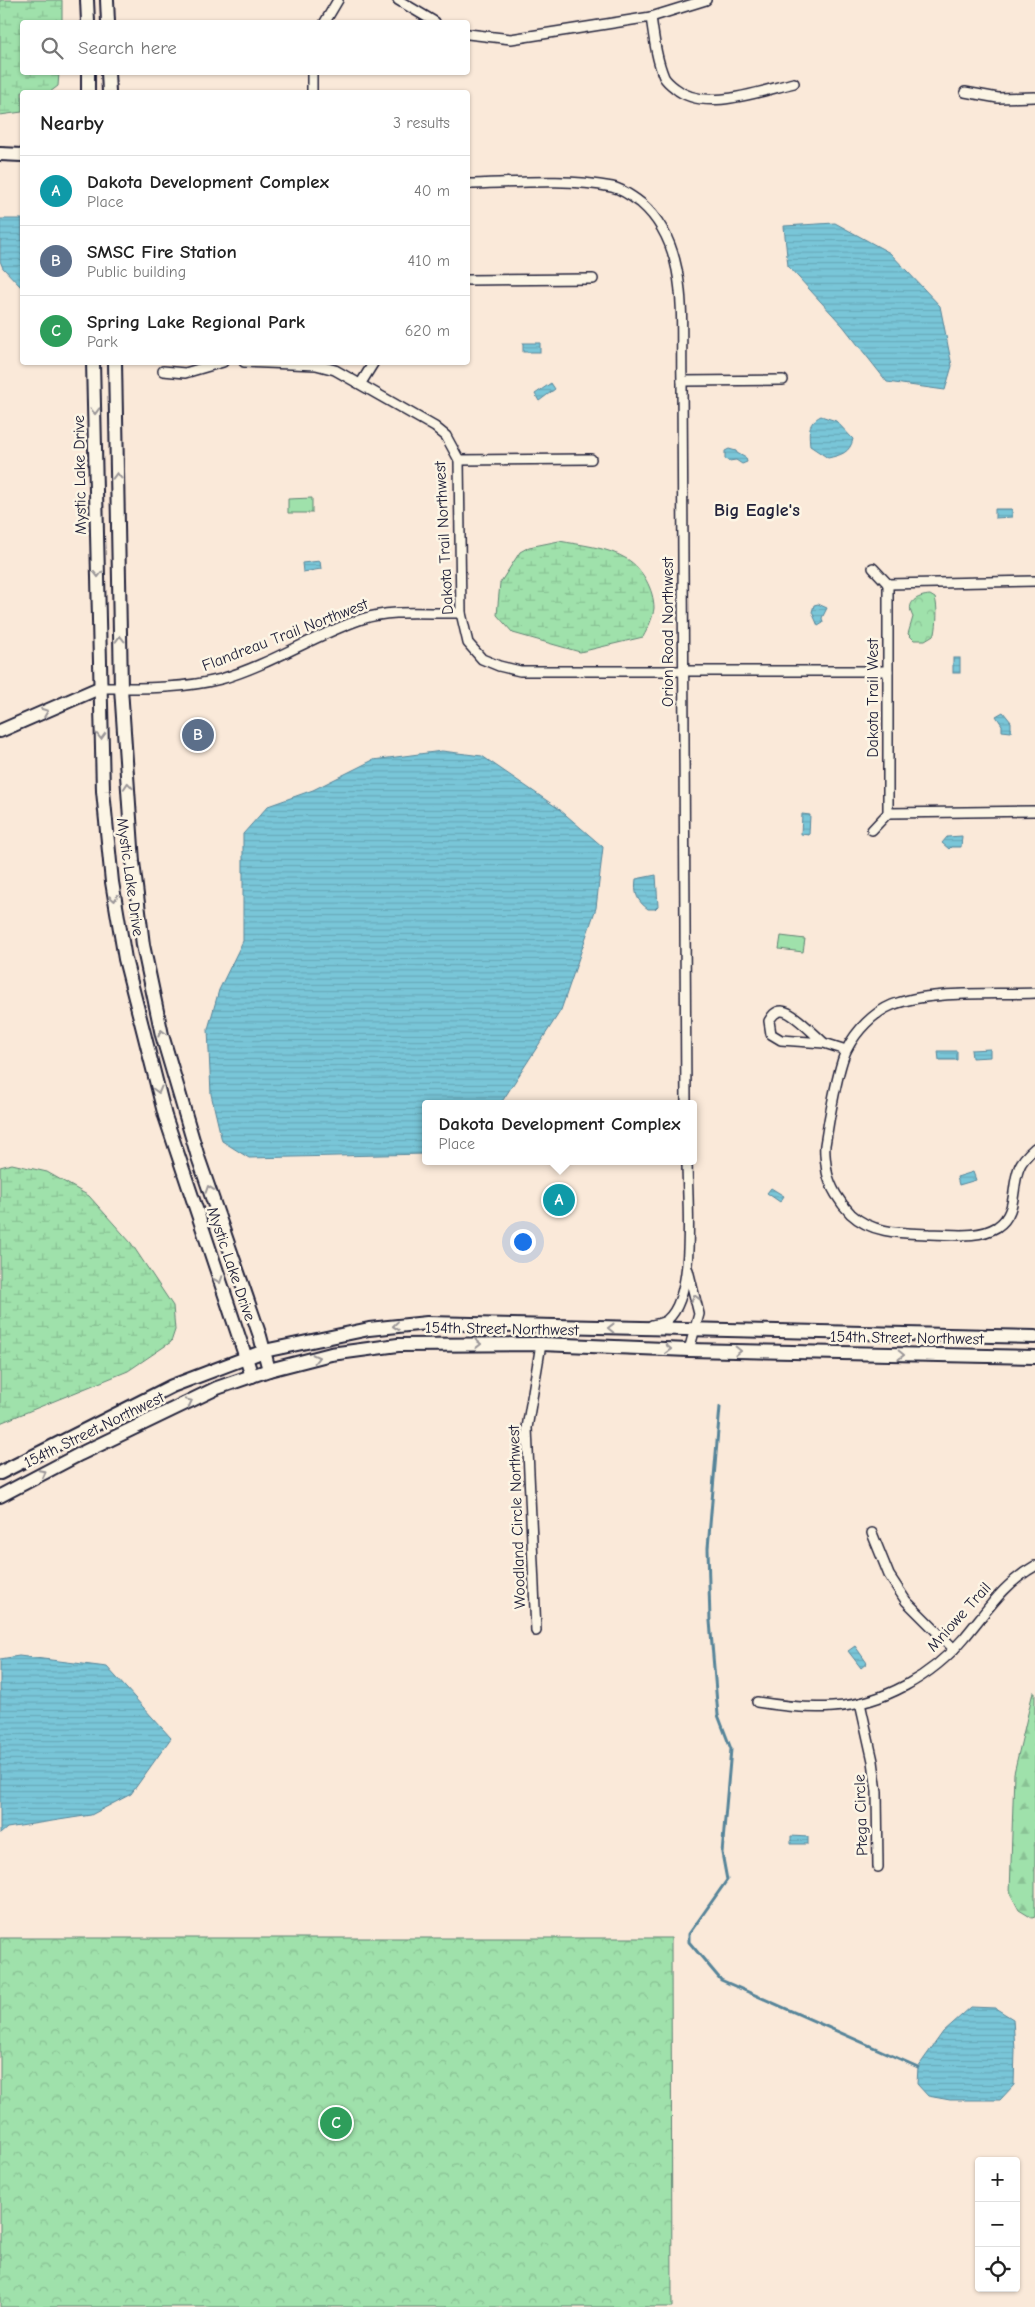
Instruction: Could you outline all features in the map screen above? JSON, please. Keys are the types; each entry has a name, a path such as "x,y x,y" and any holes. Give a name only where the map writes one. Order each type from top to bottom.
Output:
{"street":[{"path":"87,0 88,20"},
{"path":"108,0 108,20"},
{"path":"327,20 338,0"},
{"path":"398,0 432,20"},
{"path":"470,34 511,39 650,17 706,0"},
{"path":"650,17 656,54 665,79 682,94 697,99 717,100 794,83"},
{"path":"88,75 88,90"},
{"path":"108,75 109,90"},
{"path":"312,75 312,90"},
{"path":"965,92 998,98 1035,97"},
{"path":"0,154 20,155"},
{"name":"Orion Road Northwest","path":"470,184 570,182 614,187 635,198 653,213 668,236 680,282 686,1100"},
{"path":"470,280 593,280"},
{"name":"Mystic Lake Drive","path":"94,365 102,791 112,882 125,959 165,1116 252,1376"},
{"name":"Mystic Lake Drive","path":"115,365 121,688 133,862 143,944 160,1026 198,1157 269,1370"},
{"path":"163,371 185,373 213,365"},
{"name":"Dakota Trail Northwest","path":"316,365 335,370 361,383 435,427 446,436 459,460 461,613 468,642 482,658 499,666 520,671 888,671"},
{"path":"361,383 372,365"},
{"path":"682,382 783,380"},
{"path":"459,460 591,459"},
{"path":"873,568 888,584 1035,581"},
{"name":"Dakota Trail West","path":"888,584 888,813"},
{"name":"Flandreau Trail Northwest","path":"99,688 154,688 204,683 223,678 362,619 377,616 461,613"},
{"path":"0,731 99,688"},
{"path":"872,830 888,813 1035,811"},
{"path":"1035,994 929,996 910,999 890,1006 874,1016 861,1029 846,1050 825,1147 830,1184 852,1215 870,1226 904,1233 973,1235 987,1232 999,1225 1010,1212 1018,1168 1026,1156 1035,1148"},
{"path":"824,1043 790,1013 782,1011 774,1014 769,1021 771,1034 781,1040 824,1043 846,1050"},
{"path":"687,1165 688,1267 699,1314 689,1350"},
{"path":"641,1328 666,1322 674,1313 681,1299 688,1267"},
{"name":"154th Street Northwest","path":"0,1473 172,1386 264,1351 369,1329 427,1323 1035,1337"},
{"name":"154th Street Northwest","path":"0,1496 80,1454 217,1388 269,1370 331,1354 398,1345 541,1344 689,1350 1035,1357"},
{"name":"Woodland Circle Northwest","path":"536,1631 526,1428 541,1344"},
{"path":"872,1533 890,1575 906,1601 954,1649"},
{"name":"Mniowe Trail","path":"757,1702 794,1707 833,1707 860,1703 908,1685 954,1649 991,1602 1009,1585 1035,1566"},
{"name":"Ptega Circle","path":"860,1703 878,1792 878,1867"}],"green space":[{"path":"0,0 62,0 62,20 20,20 20,75 59,75 58,86 53,90 20,90 20,112 0,115"},
{"path":"312,498 312,513 288,513 288,499"},
{"path":"559,541 611,552 627,559 638,568 652,594 654,608 653,615 643,637 580,652 513,633 497,615 500,583 520,552 529,547"},
{"path":"930,595 935,598 937,606 935,634 925,640 914,640 908,634 913,617 911,604 917,598"},
{"path":"781,936 805,939 803,952 779,949"},
{"path":"12,1164 47,1172 89,1196 131,1243 173,1306 175,1330 171,1342 128,1371 0,1423 0,1167"},
{"path":"1033,1692 1035,1692 1035,1917 1032,1918 1019,1910 1010,1893 1014,1773"},
{"path":"0,1938 671,1938 672,2307 0,2307"}],"water":[{"path":"0,219 20,219 20,286 3,268 0,261"},
{"path":"835,223 890,253 940,306 952,366 945,390 887,382 843,326 788,266 784,226"},
{"path":"523,343 540,343 540,352 523,352"},
{"path":"551,383 555,389 539,401 535,394"},
{"path":"821,416 836,421 853,439 852,444 844,453 828,458 810,446 809,432 811,425"},
{"path":"729,449 736,451 746,458 747,462 742,464 736,460 729,461 725,459 725,451"},
{"path":"995,509 1012,509 1012,517 995,518"},
{"path":"320,561 321,569 303,572 302,563"},
{"path":"818,604 827,608 822,618 823,623 818,626 812,612 814,605"},
{"path":"953,658 960,658 960,673 953,673"},
{"path":"1003,712 1011,722 1011,732 1002,731 1002,725 996,716"},
{"path":"442,751 482,756 559,809 603,847 596,908 561,1010 503,1100 422,1100 422,1154 249,1158 222,1141 211,1094 208,1029 219,990 243,941 243,834 268,806 313,790 373,760"},
{"path":"802,814 810,815 809,835 801,834"},
{"path":"962,836 961,847 951,847 949,849 942,843 947,837"},
{"path":"656,875 658,906 655,909 648,909 637,896 635,888 636,879"},
{"path":"990,1049 990,1057 972,1058 971,1050"},
{"path":"938,1051 957,1051 957,1060 939,1060"},
{"path":"973,1172 976,1180 959,1185 957,1177"},
{"path":"771,1188 784,1196 780,1202 767,1193"},
{"path":"855,1646 867,1663 861,1668 848,1651"},
{"path":"19,1656 107,1667 171,1738 131,1794 91,1815 7,1828 0,1834 0,1659"},
{"path":"791,1836 808,1837 808,1844 791,1844"},
{"path":"971,2007 995,2008 1013,2019 1015,2050 1014,2085 1000,2100 950,2100 928,2096 917,2084 918,2067 943,2032"}],"waterway":[{"path":"720,1407 708,1548 710,1621 718,1715 731,1749 722,1853 727,1880 689,1934 689,1942 721,1980 918,2067"}],"place":[{"name":"SMSC Fire Station","path":"198,735"},
{"name":"Dakota Development Complex","path":"559,1200"},
{"name":"Spring Lake Regional Park","path":"336,2123"}],"district":[{"name":"Big Eagle's","path":"757,510"}]}
